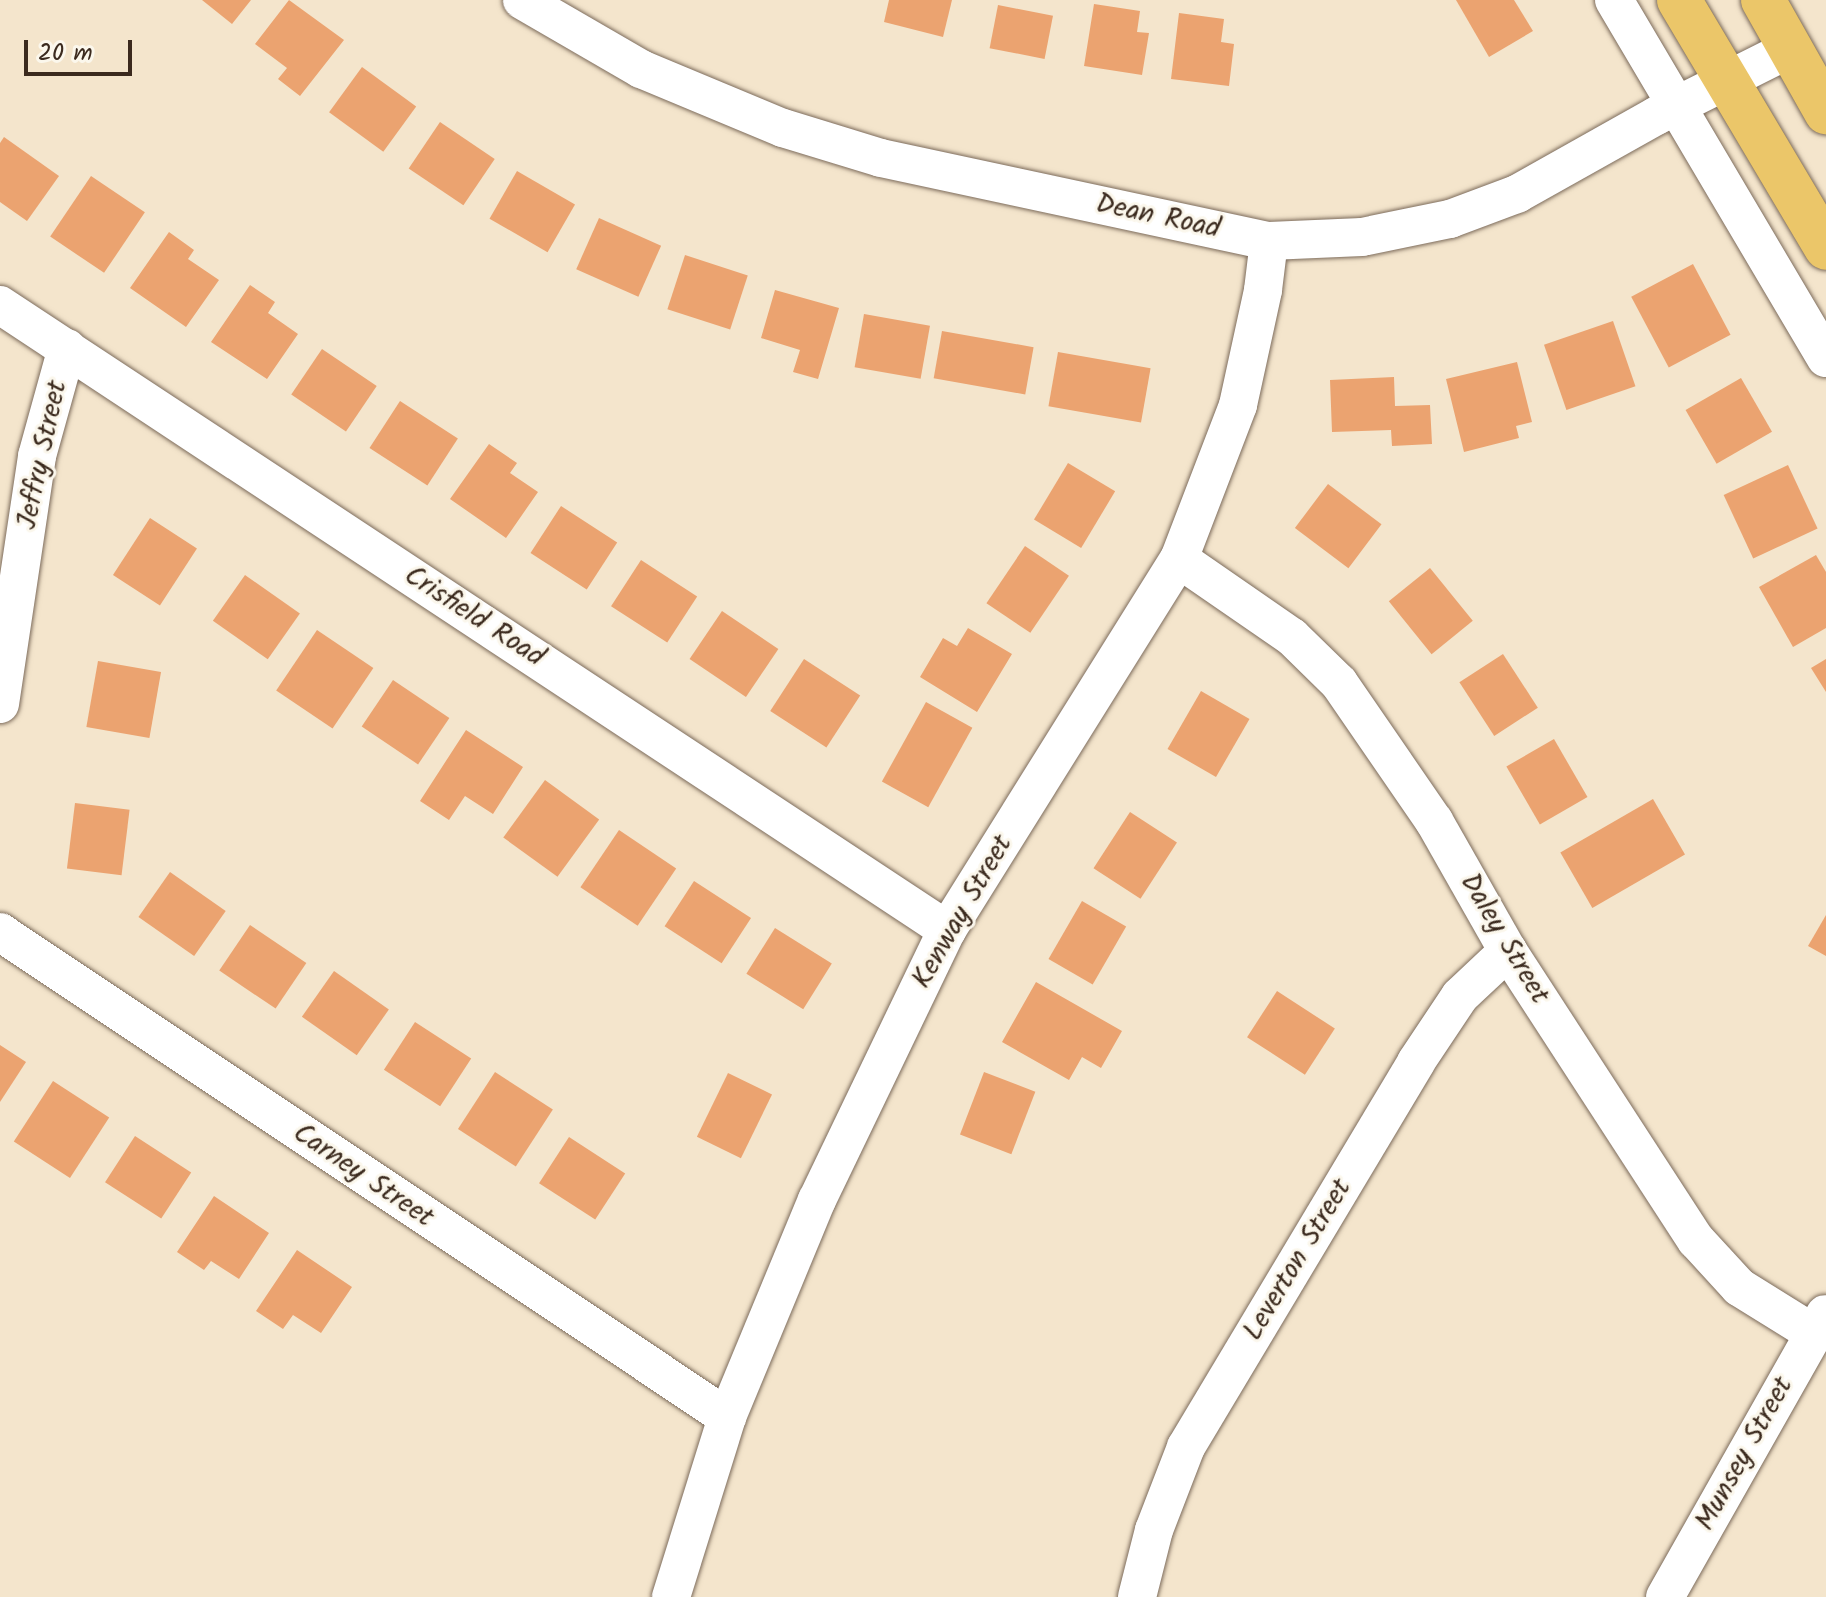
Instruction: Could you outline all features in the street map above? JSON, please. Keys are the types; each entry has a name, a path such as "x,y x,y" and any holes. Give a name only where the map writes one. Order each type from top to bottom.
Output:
{"main road":[{"path":"1679,0 1826,248"},
{"path":"1763,0 1826,112"}],"street":[{"name":"Dean Road","path":"522,0 641,69 783,128 881,158 1269,241 1362,237 1450,219 1517,194 1676,105 1790,49"},
{"path":"1614,0 1826,358"},
{"name":"Kenway Street","path":"671,1597 727,1417 817,1200 947,930 1179,559 1238,405 1263,290 1269,241"},
{"name":"Crisfield Road","path":"0,305 947,930"},
{"name":"Jeffry Street","path":"0,704 37,456 67,348"},
{"name":"Daley Street","path":"1179,559 1292,637 1339,683 1434,821 1508,951 1696,1240 1739,1287 1819,1322"},
{"name":"Carney Street","path":"0,932 727,1417"},
{"name":"Leverton Street","path":"1137,1597 1154,1530 1186,1447 1416,1062 1460,996 1508,951"},
{"name":"Munsey Street","path":"1665,1597 1819,1322"}],"building":[{"path":"202,0 251,0 232,24"},
{"path":"289,0 344,40 300,96 278,79 287,68 255,44"},
{"path":"889,0 952,0 943,37 884,22"},
{"path":"1456,0 1514,0 1533,31 1489,57"},
{"path":"1094,4 1140,11 1137,32 1149,33 1142,75 1084,66"},
{"path":"998,5 1053,16 1045,59 990,48"},
{"path":"1179,13 1224,19 1221,42 1234,44 1229,86 1171,79"},
{"path":"362,67 416,106 383,152 329,112"},
{"path":"440,122 495,159 463,205 409,168"},
{"path":"4,137 59,176 27,221 0,202 0,143"},
{"path":"517,171 575,204 548,252 490,219"},
{"path":"91,176 145,212 104,273 50,237"},
{"path":"599,218 661,246 638,297 576,269"},
{"path":"169,232 194,250 188,259 219,280 186,327 130,288"},
{"path":"685,255 748,275 730,330 667,309"},
{"path":"1693,264 1731,335 1669,367 1631,297"},
{"path":"250,285 275,302 268,313 298,334 267,379 211,342"},
{"path":"775,290 839,308 818,379 793,372 800,350 761,338"},
{"path":"864,314 930,326 921,379 855,367"},
{"path":"1613,321 1635,386 1566,410 1544,345"},
{"path":"942,331 1034,347 1025,394 934,378"},
{"path":"322,349 377,386 346,432 291,395"},
{"path":"1058,352 1151,368 1141,422 1048,406"},
{"path":"1517,362 1532,422 1516,426 1519,438 1464,452 1446,379"},
{"path":"1394,377 1395,406 1430,405 1432,444 1392,446 1391,430 1332,432 1330,380"},
{"path":"1741,378 1772,432 1717,464 1686,410"},
{"path":"400,401 458,439 427,486 370,448"},
{"path":"489,444 517,463 510,473 538,492 506,538 450,499"},
{"path":"1068,463 1115,491 1081,548 1034,520"},
{"path":"1788,465 1818,528 1753,558 1724,495"},
{"path":"1328,484 1382,524 1348,568 1295,528"},
{"path":"561,506 617,542 587,589 531,553"},
{"path":"150,518 197,548 160,606 113,575"},
{"path":"1025,546 1069,576 1030,633 986,603"},
{"path":"1816,555 1826,572 1826,628 1793,647 1759,587"},
{"path":"641,560 697,596 667,643 611,606"},
{"path":"1430,568 1473,621 1432,654 1389,601"},
{"path":"245,575 300,613 268,659 213,621"},
{"path":"722,611 778,649 746,697 690,659"},
{"path":"968,628 1012,654 977,712 920,677 943,638 957,646"},
{"path":"317,630 373,668 333,729 276,691"},
{"path":"1503,654 1538,708 1494,736 1459,682"},
{"path":"804,659 860,695 826,747 770,711"},
{"path":"1826,659 1826,692 1811,668"},
{"path":"98,661 161,672 149,738 86,727"},
{"path":"393,680 449,718 418,764 362,726"},
{"path":"1201,691 1249,719 1216,777 1168,749"},
{"path":"926,702 972,728 928,807 882,782"},
{"path":"466,730 523,767 493,814 465,796 449,820 420,801"},
{"path":"1554,739 1588,797 1540,825 1506,766"},
{"path":"545,780 599,819 557,877 503,837"},
{"path":"1653,799 1685,854 1592,908 1560,852"},
{"path":"75,803 130,810 122,875 67,869"},
{"path":"1130,812 1177,842 1140,899 1094,868"},
{"path":"619,830 676,869 638,926 580,887"},
{"path":"170,872 226,911 194,956 138,917"},
{"path":"694,881 751,918 722,963 665,926"},
{"path":"1082,901 1126,926 1093,985 1048,959"},
{"path":"1826,915 1826,956 1808,946"},
{"path":"250,925 306,963 276,1009 219,971"},
{"path":"775,928 832,964 803,1009 746,974"},
{"path":"334,971 389,1009 357,1055 302,1017"},
{"path":"1036,982 1122,1031 1101,1068 1082,1057 1069,1080 1002,1042"},
{"path":"1277,991 1335,1029 1305,1075 1247,1037"},
{"path":"415,1022 471,1058 440,1106 384,1070"},
{"path":"0,1045 26,1062 0,1102"},
{"path":"495,1072 553,1110 516,1167 458,1129"},
{"path":"984,1072 1035,1092 1011,1154 960,1135"},
{"path":"728,1073 772,1094 741,1158 697,1137"},
{"path":"53,1081 109,1117 70,1178 14,1141"},
{"path":"135,1136 191,1172 161,1219 105,1182"},
{"path":"569,1137 625,1173 595,1220 539,1183"},
{"path":"214,1196 269,1233 239,1279 211,1261 204,1270 177,1252"},
{"path":"297,1250 352,1287 321,1333 293,1315 283,1329 256,1311"}]}
